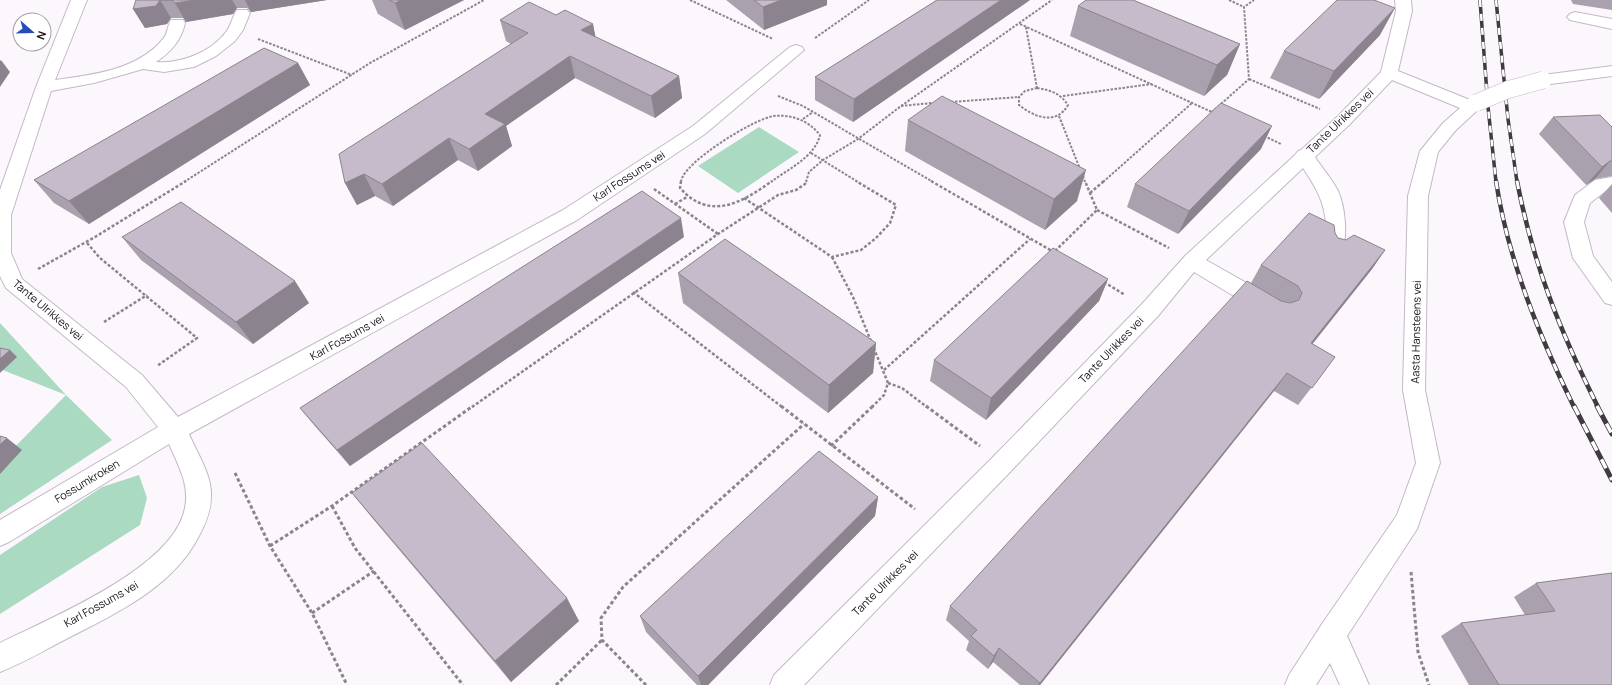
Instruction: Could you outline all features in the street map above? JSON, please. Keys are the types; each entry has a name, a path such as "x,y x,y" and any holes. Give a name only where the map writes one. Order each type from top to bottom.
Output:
{"street":[{"name":"Tante Ulrikkes vei","path":"78,0 44,87 1,214 1,253 13,283 134,381 175,430"},
{"path":"1403,0 1404,11 1394,47 1389,73 1473,104"},
{"path":"141,63 161,68 176,67 194,62 230,38 242,13"},
{"path":"1575,17 1612,24"},
{"path":"44,87 106,77 141,63 157,55 171,40 177,23"},
{"name":"Karl Fossums vei","path":"0,658 108,603 136,585 171,557 193,522 198,509 199,494 196,477 175,430 570,215 699,130 796,50"},
{"name":"Aasta Hansteens vei","path":"1299,685 1408,521 1428,463 1414,390 1418,196 1429,151 1448,126 1473,104 1507,90 1542,80 1612,71"},
{"name":"Tante Ulrikkes vei","path":"784,685 1002,464 1150,310 1192,261 1304,155 1344,120 1389,73"},
{"path":"1304,155 1329,192 1336,225 1333,250"},
{"path":"1612,183 1602,184 1582,200 1574,222 1583,258 1612,297"},
{"path":"1192,261 1278,312"},
{"name":"Fossumkroken","path":"0,534 143,447 175,430"},
{"path":"1332,634 1355,685"}],"path":[{"path":"13,283 87,243 272,124 440,22 484,0"},
{"path":"690,0 796,50 869,0"},
{"path":"270,546 332,506 633,292 718,234 778,195 796,190 805,184 809,172 823,160 858,139 901,106 1020,24 1052,0"},
{"path":"1229,0 1244,8"},
{"path":"1244,8 1254,0"},
{"path":"1244,8 1249,79"},
{"path":"1020,24 1218,115"},
{"path":"1026,27 1037,88"},
{"path":"235,30 353,75"},
{"path":"1212,112 1249,79"},
{"path":"1249,79 1344,120"},
{"path":"1063,96 1153,84"},
{"path":"752,86 802,106 813,112 1060,256"},
{"path":"1037,88 1052,90 1063,96 1068,105 1066,112 1059,116 1044,118 1028,113 1019,105 1019,98 1025,91 1037,88"},
{"path":"948,102 1019,98"},
{"path":"1090,193 1192,103"},
{"path":"901,106 932,104"},
{"path":"803,119 813,112"},
{"path":"773,116 789,116 803,119 814,126 820,135 818,144 811,153 744,198 730,205 713,206 697,202 687,197 680,188 681,177 691,164 758,121 773,116"},
{"path":"1059,116 1097,210 1192,261"},
{"path":"1260,135 1304,155"},
{"path":"811,153 896,205 890,223 876,238 861,250 832,257"},
{"path":"632,174 718,234"},
{"path":"675,204 687,197"},
{"path":"744,198 832,257 853,297 884,370 888,383 884,395 831,446"},
{"path":"1053,252 1097,210"},
{"path":"884,370 1030,239"},
{"path":"87,243 100,258 147,295 197,338 134,381"},
{"path":"1098,279 1150,310"},
{"path":"633,292 831,446 940,528"},
{"path":"80,337 147,295"},
{"path":"888,383 902,388 1002,464"},
{"path":"646,685 602,640 601,618 623,587 804,424"},
{"path":"235,473 270,546 312,613 347,685"},
{"path":"332,506 355,548 459,683 463,685"},
{"path":"1408,521 1418,652 1428,685"},
{"path":"312,613 374,571"},
{"path":"556,685 602,640"}],"green space":[{"path":"759,127 799,152 738,193 698,166"},
{"path":"0,323 66,395 0,369"},
{"path":"66,395 112,440 0,514 0,462"},
{"path":"139,475 147,498 140,525 0,614 0,555 102,487"}],"building":[{"path":"136,0 160,0 156,6 133,9"},
{"path":"172,0 196,0 175,3"},
{"path":"389,0 401,0 395,3"},
{"path":"754,0 781,0 763,7"},
{"path":"937,0 1001,0 854,99 815,77"},
{"path":"1086,0 1133,0 1240,44 1217,65 1078,6"},
{"path":"1337,0 1374,0 1395,8 1334,71 1284,51"},
{"path":"529,2 556,15 565,10 593,24 581,30 679,76 651,96 570,56 485,114 505,124 469,149 449,138 382,184 364,174 345,183 339,154 528,33 500,20"},
{"path":"264,48 298,63 69,201 34,180"},
{"path":"942,96 1086,170 1054,199 908,120"},
{"path":"1221,103 1272,126 1189,211 1135,184"},
{"path":"1600,115 1612,127 1612,161 1602,167 1553,117"},
{"path":"642,191 681,218 337,450 300,408"},
{"path":"181,202 295,281 236,322 122,237"},
{"path":"1309,213 1334,225 1335,233 1338,238 1346,240 1354,235 1385,250 1311,343 1335,357 1312,388 1287,373 1040,683 999,648 994,656 971,636 977,630 950,606 1247,281 1281,301 1290,303 1299,300 1302,293 1298,286 1261,265"},
{"path":"725,239 876,343 829,385 678,273"},
{"path":"1053,248 1108,279 991,398 934,360"},
{"path":"0,348 10,350 0,359"},
{"path":"0,436 7,438 0,445"},
{"path":"422,443 567,598 495,661 352,493"},
{"path":"819,451 878,497 698,676 640,616"},
{"path":"1612,573 1612,685 1499,685 1461,623 1555,611 1536,583"}],"railway":[{"path":"1480,0 1488,107 1496,182"},
{"path":"1496,0 1508,119 1517,182"},
{"path":"1496,181 1508,240 1526,297 1574,407"},
{"path":"1517,181 1531,241 1549,297 1584,379 1598,407"},
{"path":"1574,406 1612,480"},
{"path":"1597,406 1612,434"}]}
